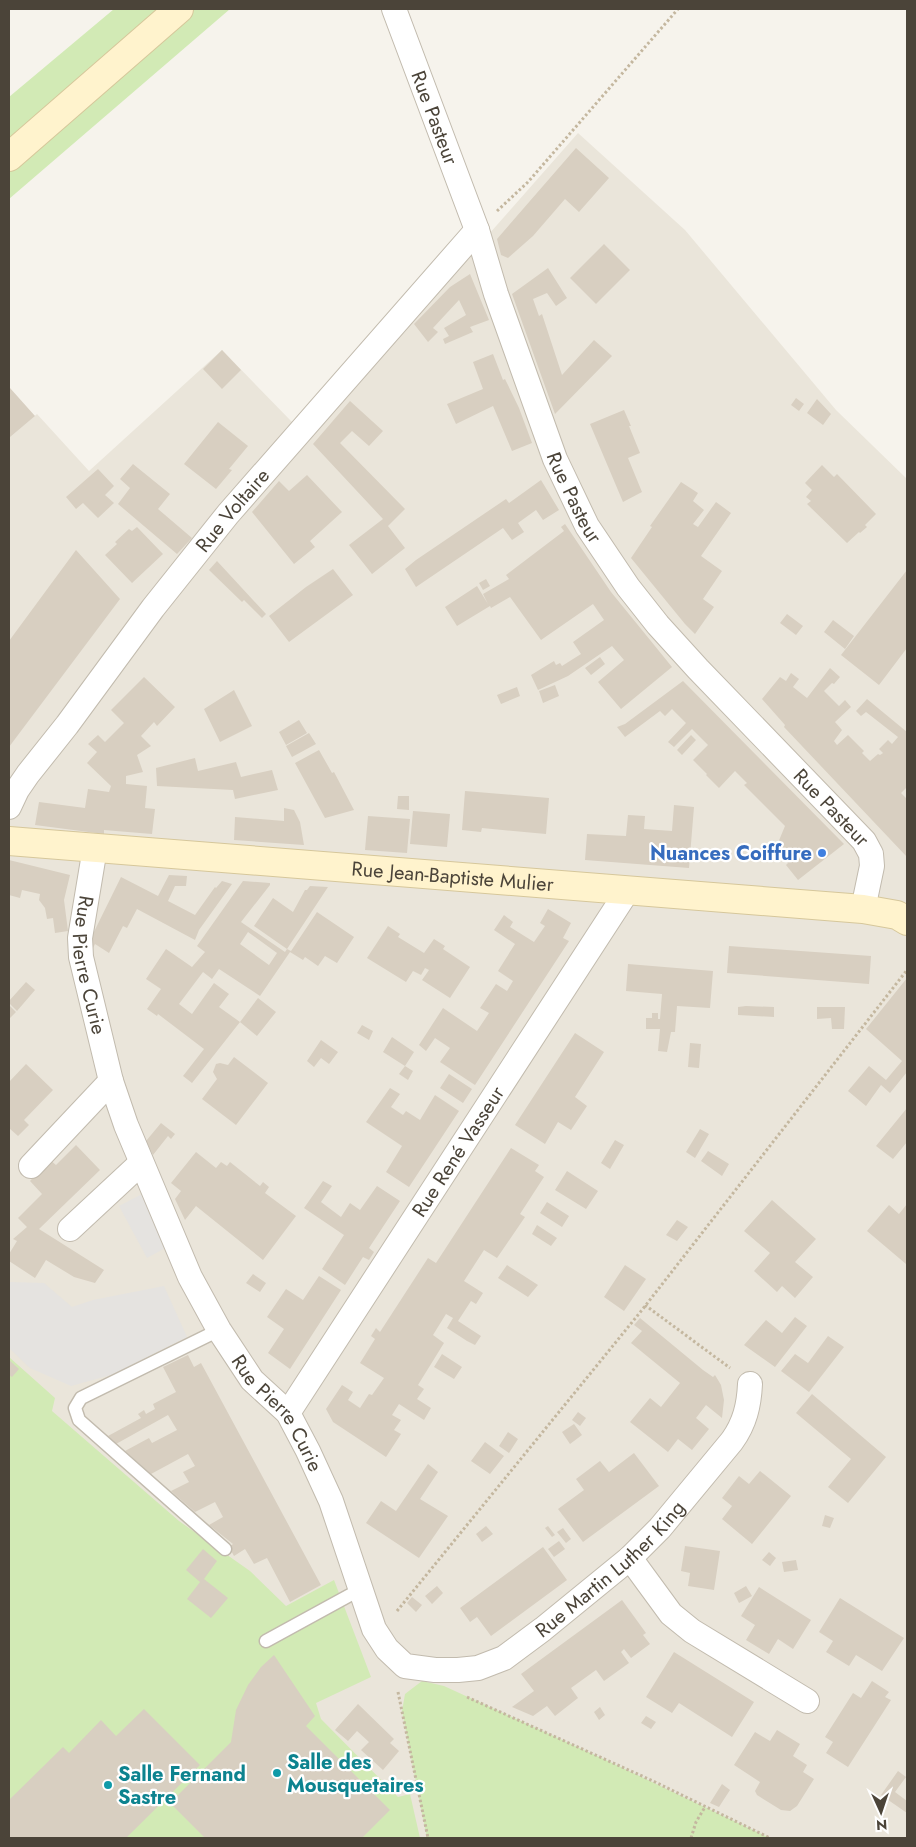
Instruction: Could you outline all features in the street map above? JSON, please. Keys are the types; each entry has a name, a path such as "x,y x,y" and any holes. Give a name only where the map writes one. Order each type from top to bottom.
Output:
{"main road":[{"path":"9,157 178,9"},
{"name":"Rue Jean-Baptiste Mulier","path":"9,841 863,909 902,918"}],"street":[{"name":"Rue Pasteur","path":"394,9 477,230 496,294 555,459 587,526 628,587 658,625 864,841 871,854 872,866 863,909"},
{"name":"Rue Voltaire","path":"9,807 17,790 28,774 67,725 153,608 228,514 477,230"},
{"name":"Rue Pierre Curie","path":"95,848 80,938 82,957 111,1081 126,1125 190,1277 219,1330 252,1380 288,1413 331,1501 374,1630 387,1649 406,1666"},
{"name":"Rue René Vasseur","path":"288,1413 628,890"},
{"path":"31,1166 111,1081"},
{"path":"70,1229 141,1163"},
{"name":"Rue Martin Luther King","path":"406,1666 435,1670 458,1670 478,1668 504,1658 543,1629 630,1558 660,1528 741,1428 746,1413 750,1384"},
{"path":"630,1558 671,1614 692,1631 807,1701"}],"lane":[{"path":"219,1330 80,1398 75,1408 79,1420 225,1549"},
{"path":"266,1640 361,1588"}],"path":[{"path":"477,230 528,182 678,9"},
{"path":"378,1635 645,1305 907,970"},
{"path":"645,1305 750,1384"},
{"path":"406,1666 397,1691 428,1838"},
{"path":"435,1670 444,1686 653,1780 770,1838"},
{"path":"691,1838 696,1822 705,1807"}],"shaded area":[{"path":"578,133 685,230 836,410 907,479 907,1838 9,1838 9,438 37,414 89,471 222,350 291,421 310,437"},
{"path":"142,1194 169,1246 147,1258 119,1206"},
{"path":"9,1282 44,1283 72,1307 93,1300 164,1286 187,1337 111,1375 71,1386 30,1368 9,1348"}],"green space":[{"path":"114,9 230,9 9,199 9,97"},
{"path":"9,1357 55,1398 52,1411 179,1521 250,1571 286,1606 334,1580 371,1677 316,1703 321,1719 398,1797 410,1794 420,1838 9,1838"},
{"path":"422,1681 444,1686 770,1838 427,1838 402,1711 405,1694"}],"building":[{"path":"576,148 609,178 579,212 565,199 533,236 508,258 501,255 497,239"},
{"path":"604,244 630,270 596,304 570,278"},
{"path":"548,268 567,298 556,306 547,293 533,299 539,316 542,314 562,375 594,340 612,356 555,414 512,294"},
{"path":"470,274 489,320 470,327 473,332 445,344 443,339 449,336 444,328 466,315 459,300 433,328 438,332 428,342 414,324 450,287"},
{"path":"222,350 241,370 222,389 203,369"},
{"path":"493,354 503,380 505,379 519,408 532,443 512,451 493,406 456,424 447,404 483,389 473,362"},
{"path":"9,389 35,416 9,438"},
{"path":"796,398 804,404 799,411 791,405"},
{"path":"817,399 831,414 823,425 807,413"},
{"path":"350,401 383,431 369,446 352,431 340,443 405,509 388,526 405,548 372,574 349,545 383,519 313,444"},
{"path":"624,410 640,453 628,458 642,492 623,502 590,424"},
{"path":"218,422 248,446 229,469 232,470 216,489 184,464"},
{"path":"133,464 170,494 158,509 192,538 177,554 118,504 130,488 120,479"},
{"path":"822,465 834,477 837,474 876,514 865,525 867,527 847,543 807,504 811,501 806,497 812,490 805,483"},
{"path":"98,469 114,486 105,495 114,503 98,518 83,503 76,509 66,497"},
{"path":"307,475 342,512 310,541 315,547 294,564 252,512 279,481 289,491"},
{"path":"541,480 559,510 543,520 536,510 518,523 524,532 512,540 503,528 416,587 405,569 506,499 509,503"},
{"path":"681,482 698,493 693,501 704,510 693,524 698,527 716,502 731,513 701,556 722,571 703,599 714,607 695,634 631,558 652,527 650,526"},
{"path":"565,524 611,592 672,667 621,709 598,682 624,660 612,646 568,676 538,690 531,675 554,661 556,665 560,663 562,666 581,654 573,642 604,620 593,604 541,640 510,597 491,608 490,606 457,626 445,607 477,586 488,604 483,594 509,579 506,575 564,531 561,527"},
{"path":"137,527 163,554 132,583 105,555 129,529 132,531"},
{"path":"76,550 120,599 9,747 9,641"},
{"path":"217,561 266,614 262,618 244,600 242,602 209,570"},
{"path":"333,569 353,595 289,642 269,616"},
{"path":"907,570 907,648 879,685 841,655"},
{"path":"486,579 490,586 483,590 479,583"},
{"path":"787,614 803,626 796,635 780,623"},
{"path":"833,620 854,636 845,649 824,632"},
{"path":"600,657 605,664 591,675 585,668"},
{"path":"830,668 840,677 824,691 839,706 845,700 851,707 835,722 842,730 834,741 837,745 848,735 864,751 862,753 870,761 878,754 883,753 879,749 888,740 892,744 898,737 866,712 861,716 856,711 867,699 907,732 907,787 901,793 907,799 907,857 784,727 785,725 762,699 780,677 786,681 791,673 799,679 793,687 807,698"},
{"path":"144,677 175,707 157,726 154,722 141,736 151,746 137,755 143,772 126,776 126,784 147,786 145,808 155,809 152,834 104,830 104,834 35,825 39,802 85,808 88,789 109,792 111,786 87,763 97,752 88,744 98,735 105,742 124,723 111,710"},
{"path":"683,681 844,844 798,880 786,865 788,863 775,850 785,826 744,785 747,783 735,771 719,788 693,760 708,745 692,729 674,747 668,742 686,723 672,709 665,716 660,711 625,737 617,727 625,724"},
{"path":"555,685 559,696 543,703 539,691"},
{"path":"517,687 520,696 501,704 497,695"},
{"path":"234,690 252,726 220,742 204,709"},
{"path":"299,720 307,733 286,745 279,732"},
{"path":"309,733 316,744 292,757 286,746"},
{"path":"691,735 696,740 682,755 677,750"},
{"path":"319,750 332,773 334,772 354,810 325,818 295,763"},
{"path":"195,758 198,771 236,762 241,777 272,770 278,790 235,799 233,790 157,786 156,768"},
{"path":"465,791 549,798 546,834 482,828 481,832 462,830"},
{"path":"398,796 409,796 409,810 397,809"},
{"path":"674,805 694,807 689,868 585,860 587,834 626,836 628,815 645,816 644,829 672,831"},
{"path":"284,808 294,810 300,822 304,845 234,840 235,817 284,821"},
{"path":"413,811 450,814 447,847 410,844"},
{"path":"368,816 410,819 407,853 365,850"},
{"path":"9,860 70,875 64,900 68,931 55,933 53,918 47,919 45,908 39,900 40,894 22,890 20,898 9,895"},
{"path":"169,875 187,876 186,886 175,886 168,901 195,915 215,887 222,881 232,884 199,930 195,940 137,909 127,928 123,926 109,953 95,944 93,948 87,946 121,877 158,896"},
{"path":"243,881 270,883 270,885 241,922 285,952 287,949 291,951 317,912 354,937 337,963 325,956 318,966 305,957 303,960 290,952 260,996 219,969 212,979 203,972 179,1004 192,1014 214,983 229,994 219,1007 240,1022 192,1083 183,1076 204,1049 158,1014 157,1016 147,1009 161,989 146,979 166,949 192,967 205,952 197,946","holes":["248,932 277,953 269,965 240,944"]},
{"path":"310,886 328,887 287,949 254,926 273,898 293,912 305,890"},
{"path":"548,909 571,923 563,938 569,941 475,1085 440,1062 450,1048 435,1038 426,1051 419,1045 443,1008 477,1031 489,1013 480,1008 496,984 507,991 513,981 498,971 515,944 494,930 504,915 513,922 510,927 534,942 545,926 540,923"},
{"path":"388,926 400,934 398,937 424,953 434,939 445,946 443,949 470,967 450,998 422,980 429,970 425,968 421,975 413,971 406,982 367,958"},
{"path":"729,946 871,956 869,984 727,973"},
{"path":"628,964 713,971 710,1008 677,1006 675,1032 671,1032 667,1052 658,1051 660,1029 646,1029 646,1018 652,1018 652,1013 658,1013 658,1019 660,1019 662,994 626,991"},
{"path":"907,978 907,1072 890,1093 881,1085 866,1106 848,1091 869,1066 886,1080 902,1061 866,1029"},
{"path":"26,982 35,990 17,1011 9,1001"},
{"path":"258,998 276,1012 257,1036 240,1022"},
{"path":"9,1005 16,1012 9,1019"},
{"path":"738,1007 774,1007 774,1017 738,1015"},
{"path":"817,1007 845,1007 844,1029 832,1029 831,1018 817,1019"},
{"path":"362,1025 373,1031 369,1040 357,1033"},
{"path":"575,1033 604,1052 575,1097 587,1106 571,1130 558,1122 545,1144 515,1125"},
{"path":"392,1037 414,1052 405,1066 383,1052"},
{"path":"321,1040 338,1052 329,1064 321,1058 314,1067 307,1061"},
{"path":"690,1043 701,1044 699,1068 688,1067"},
{"path":"234,1057 268,1083 236,1125 202,1099 217,1079 213,1072 216,1064 228,1065"},
{"path":"26,1064 53,1090 24,1120 29,1125 18,1136 9,1128 9,1082"},
{"path":"405,1066 413,1071 408,1080 399,1074"},
{"path":"449,1074 472,1089 463,1103 440,1088"},
{"path":"390,1088 400,1094 391,1107 403,1115 406,1111 420,1120 435,1095 459,1111 409,1187 386,1172 402,1146 366,1122"},
{"path":"907,1108 907,1142 893,1159 876,1146"},
{"path":"161,1123 175,1134 171,1139 168,1136 153,1155 146,1141"},
{"path":"700,1129 709,1134 695,1158 686,1152"},
{"path":"615,1140 624,1145 610,1169 601,1163"},
{"path":"76,1145 100,1170 39,1229 104,1270 95,1283 74,1277 46,1260 35,1278 9,1261 9,1254 17,1241 13,1239 27,1227 18,1218 42,1194 30,1181 50,1160 56,1165"},
{"path":"511,1148 539,1165 535,1171 544,1177 520,1214 525,1217 497,1258 484,1250 464,1281 483,1293 476,1304 471,1301 458,1321 481,1336 475,1345 467,1341 447,1328 453,1318 446,1314 433,1335 444,1343 418,1385 424,1389 417,1399 431,1408 424,1420 399,1404 392,1415 401,1420 394,1430 401,1434 386,1457 333,1422 326,1409 342,1385 353,1392 348,1400 360,1408 369,1394 372,1395 384,1378 360,1363 375,1339 371,1336 376,1328 380,1332 428,1258 436,1263"},
{"path":"708,1151 729,1164 722,1176 701,1161"},
{"path":"196,1152 216,1168 221,1162 227,1166 230,1162 260,1186 263,1182 269,1187 265,1193 296,1216 263,1260 196,1206 185,1220 175,1199 181,1191 171,1183"},
{"path":"567,1171 598,1191 586,1209 555,1190"},
{"path":"323,1181 332,1186 321,1202 341,1217 350,1203 360,1210 377,1186 400,1201 369,1248 374,1252 369,1260 363,1257 345,1285 322,1269 344,1235 304,1208"},
{"path":"772,1200 816,1239 795,1262 813,1277 795,1298 782,1286 777,1292 754,1271 770,1253 744,1231"},
{"path":"547,1202 569,1216 562,1227 540,1213"},
{"path":"907,1204 906,1264 867,1231 889,1205 899,1214"},
{"path":"677,1220 688,1227 677,1241 666,1235"},
{"path":"537,1225 557,1238 551,1246 532,1234"},
{"path":"507,1265 538,1285 528,1297 498,1278"},
{"path":"625,1265 646,1279 624,1311 604,1297"},
{"path":"253,1274 266,1283 260,1292 246,1283"},
{"path":"319,1276 341,1290 290,1369 268,1353 284,1329 267,1317 286,1289 303,1300"},
{"path":"795,1317 807,1326 775,1367 744,1345 766,1320 782,1333"},
{"path":"640,1318 703,1370 713,1377 715,1375 721,1385 724,1400 722,1418 706,1405 696,1418 709,1429 692,1450 678,1439 668,1452 630,1422 650,1398 661,1407 680,1383 631,1343 642,1331 634,1325"},
{"path":"828,1336 844,1347 809,1392 781,1371 795,1354 808,1363"},
{"path":"442,1354 462,1367 454,1379 434,1367"},
{"path":"188,1355 194,1367 201,1363 321,1585 290,1602 267,1558 254,1564 245,1549 234,1556 229,1547 233,1544 209,1525 223,1517 215,1502 195,1512 171,1491 189,1482 183,1472 195,1466 188,1454 151,1474 125,1451 149,1438 152,1443 177,1430 168,1415 116,1444 108,1436 141,1418 138,1414 144,1410 146,1414 155,1409 153,1404 176,1392 163,1367"},
{"path":"9,1360 19,1369 12,1377 9,1375"},
{"path":"812,1394 886,1457 848,1503 828,1487 851,1459 796,1413"},
{"path":"578,1412 586,1418 580,1426 572,1420"},
{"path":"574,1424 582,1435 570,1444 562,1432"},
{"path":"508,1432 518,1439 509,1453 499,1446"},
{"path":"485,1442 504,1456 490,1474 471,1461"},
{"path":"634,1453 659,1486 583,1542 558,1509 584,1490 576,1479 600,1461 609,1472"},
{"path":"428,1464 438,1472 420,1499 448,1516 419,1558 366,1523 381,1501 396,1511"},
{"path":"760,1471 791,1496 752,1544 722,1519 732,1506 722,1498 739,1476 749,1484"},
{"path":"825,1515 834,1518 830,1528 822,1526"},
{"path":"486,1526 493,1534 482,1542 476,1534"},
{"path":"548,1526 555,1535 552,1537 545,1528"},
{"path":"563,1528 571,1539 566,1543 557,1532"},
{"path":"559,1541 565,1549 554,1557 548,1549"},
{"path":"685,1546 720,1551 714,1590 688,1586 690,1573 681,1571"},
{"path":"543,1547 567,1580 491,1636 477,1617 470,1622 460,1608"},
{"path":"203,1549 217,1561 204,1579 228,1598 211,1618 187,1599 200,1582 186,1570"},
{"path":"769,1552 776,1558 770,1566 762,1560"},
{"path":"796,1560 798,1570 784,1572 782,1562"},
{"path":"437,1586 443,1593 432,1604 425,1596"},
{"path":"746,1586 752,1596 739,1603 734,1593"},
{"path":"759,1587 811,1620 793,1649 778,1639 769,1654 746,1640 755,1625 741,1616"},
{"path":"412,1597 422,1605 416,1612 407,1603"},
{"path":"840,1598 904,1638 882,1671 856,1655 849,1666 826,1652 833,1641 819,1632"},
{"path":"622,1600 646,1633 643,1635 650,1644 631,1658 624,1649 621,1652 629,1663 604,1681 596,1670 571,1688 578,1698 555,1716 547,1706 533,1716 512,1707 534,1691 521,1674"},
{"path":"674,1652 754,1702 732,1737 679,1703 672,1713 646,1697"},
{"name":"Salle des Mousquetaires","path":"274,1655 315,1716 306,1726 390,1810 362,1838 205,1838 170,1803 231,1742 236,1710 248,1685 261,1667"},
{"path":"872,1681 889,1692 885,1697 891,1700 848,1767 826,1753 833,1742 825,1737 853,1693 861,1698"},
{"path":"358,1704 394,1739 390,1743 399,1751 383,1770 361,1750 369,1742 357,1731 348,1741 335,1730"},
{"path":"600,1707 605,1715 599,1720 594,1712"},
{"name":"Salle Fernand Sastre","path":"144,1709 200,1765 126,1838 9,1838 9,1800 63,1747 69,1753 101,1720 116,1736"},
{"path":"646,1716 656,1722 651,1729 641,1723"},
{"path":"777,1730 800,1744 793,1756 807,1765 803,1772 814,1779 797,1806 790,1811 781,1810 757,1795 755,1791 760,1782 734,1765 755,1732 770,1741"},
{"path":"898,1771 906,1777 895,1792 907,1801 907,1813 881,1795"},
{"path":"722,1784 730,1790 719,1807 710,1803"}],"place":[{"name":"Nuances Coiffure","path":"822,853"},
{"name":"Salle des Mousquetaires","path":"277,1773"},
{"name":"Salle Fernand Sastre","path":"108,1785"}]}
